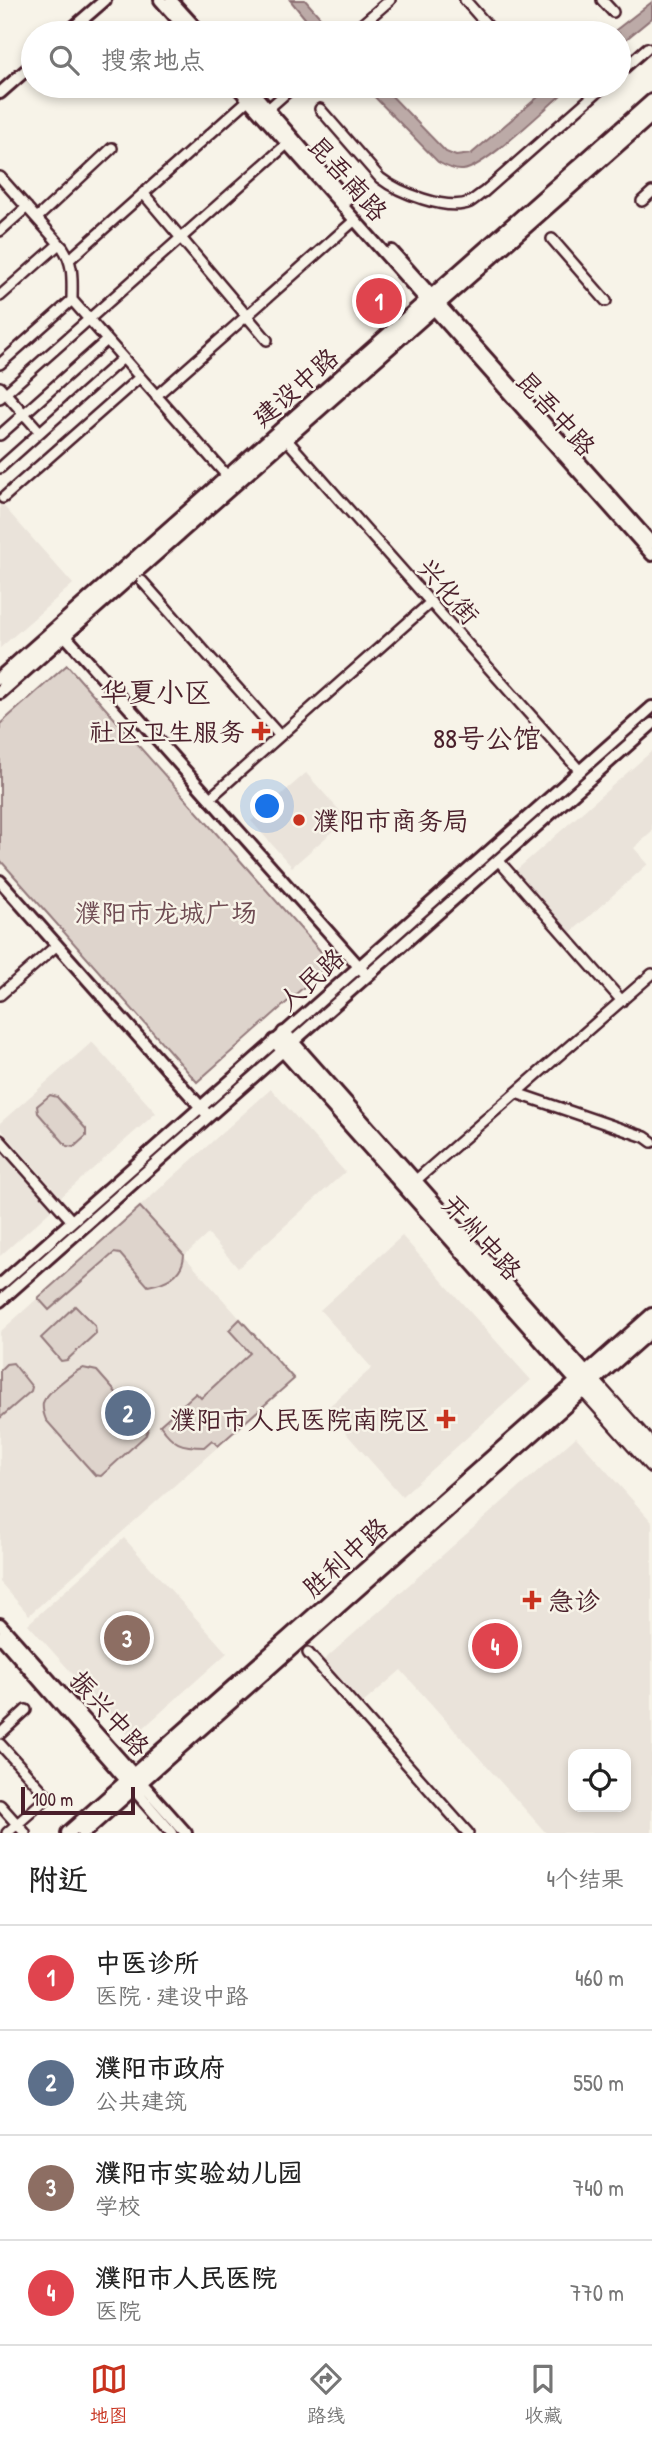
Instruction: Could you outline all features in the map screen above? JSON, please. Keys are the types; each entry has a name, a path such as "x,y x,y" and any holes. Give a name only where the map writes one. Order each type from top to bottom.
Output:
{"main road":[{"name":"建设中路","path":"0,678 61,631 286,439 652,102"},
{"name":"建设中路","path":"0,692 61,631 228,477 652,115"},
{"name":"开州中路","path":"284,1042 415,1181 585,1381 652,1465"},
{"name":"开州中路","path":"284,1042 585,1381 652,1448"},
{"name":"胜利中路","path":"83,1833 134,1782 585,1381 652,1315"},
{"name":"胜利中路","path":"585,1381 652,1329"},
{"name":"胜利中路","path":"68,1833 134,1782"}],"street":[{"path":"81,21 105,0"},
{"path":"160,0 178,21"},
{"path":"172,0 190,21"},
{"path":"366,21 390,0"},
{"path":"602,0 613,12"},
{"path":"470,2 485,21"},
{"path":"631,62 647,48"},
{"path":"0,93 21,75"},
{"name":"昆吾南路","path":"258,98 433,302"},
{"path":"268,109 280,98"},
{"path":"320,109 380,178 392,187 410,195 452,205 469,202 484,192 590,98"},
{"path":"70,259 248,100"},
{"name":"昆吾南路","path":"248,100 355,220 433,302"},
{"path":"40,432 2,393 90,320 287,144"},
{"path":"37,218 112,148"},
{"path":"0,177 70,259 72,300 228,477"},
{"path":"642,201 652,192"},
{"path":"144,193 267,340"},
{"path":"0,231 27,207"},
{"path":"156,396 355,220"},
{"path":"552,239 606,301"},
{"path":"0,296 59,244"},
{"path":"2,357 72,300"},
{"name":"昆吾中路","path":"433,302 652,543"},
{"name":"昆吾中路","path":"433,302 652,555"},
{"path":"0,435 107,340"},
{"path":"0,468 123,358"},
{"path":"3,498 140,377"},
{"name":"兴化街","path":"286,439 580,771"},
{"path":"142,581 280,736"},
{"path":"210,798 431,602"},
{"path":"61,631 367,976"},
{"name":"人民路","path":"0,1301 209,1116 359,967 652,708"},
{"name":"人民路","path":"0,1284 200,1107 367,976 652,724"},
{"path":"498,860 622,1001"},
{"path":"0,881 209,1116"},
{"path":"0,995 57,945"},
{"path":"415,1181 652,974"},
{"path":"516,1093 645,1137 652,1142"},
{"path":"0,1140 72,1221"},
{"name":"振兴中路","path":"0,1624 134,1782 172,1833"},
{"name":"振兴中路","path":"0,1636 134,1782 186,1833"},
{"path":"308,1653 468,1833"},
{"path":"0,1734 26,1710"},
{"path":"0,1744 48,1797 7,1833"},
{"path":"0,1805 25,1833"}],"shaded area":[{"path":"290,0 305,0 323,21 307,21"},
{"path":"652,2 652,18 631,35 631,21 627,21"},
{"path":"376,98 394,98 446,152 456,156 471,154 537,98 558,98 502,147 473,167 460,170 438,162"},
{"path":"0,502 73,584 0,648"},
{"path":"652,751 652,832 634,848 648,864 568,935 513,873"},
{"name":"濮阳市商务局","path":"306,773 347,819 292,867 251,821"},
{"path":"92,1042 156,1113 61,1197 0,1128 0,1123"},
{"path":"271,1089 345,1172 238,1268 208,1234 184,1256 294,1379 29,1615 0,1582 0,1332"},
{"path":"0,1147 54,1208 0,1256"},
{"path":"402,1236 531,1380 402,1496 325,1410 372,1368 320,1310"},
{"path":"576,1437 652,1522 652,1833 546,1833 401,1670 363,1703 324,1660"},
{"path":"124,1538 227,1653 131,1739 28,1624"}],"green space":[{"name":"濮阳市龙城广场","path":"67,665 331,963 197,1082 0,860 0,724"},
{"path":"50,1095 57,1097 86,1129 86,1136 74,1147 67,1146 38,1113 37,1106"},
{"path":"140,1207 184,1255 177,1273 161,1283 148,1286 120,1254 114,1253 49,1310 38,1298"},
{"path":"75,1306 95,1326 96,1333 67,1360 61,1361 41,1338"},
{"path":"240,1319 294,1379 218,1446 212,1440 204,1447 178,1443 160,1425 196,1393 201,1398 250,1353 229,1330"},
{"path":"13,1363 32,1387 31,1391 0,1418 0,1370 6,1364"},
{"path":"83,1368 97,1371 148,1429 146,1435 101,1476 95,1475 46,1420 43,1410 43,1403 49,1394"}],"place":[{"name":"中医诊所","path":"379,301"},
{"name":"社区卫生服务","path":"261,731"},
{"name":"濮阳市商务局","path":"299,820"},
{"name":"濮阳市政府","path":"128,1413"},
{"name":"濮阳市人民医院南院区","path":"446,1419"},
{"name":"急诊","path":"532,1600"},
{"name":"濮阳市实验幼儿园","path":"127,1638"},
{"name":"濮阳市人民医院","path":"495,1646"}],"district":[{"name":"华夏小区","path":"156,692"},
{"name":"88号公馆","path":"487,738"}]}
